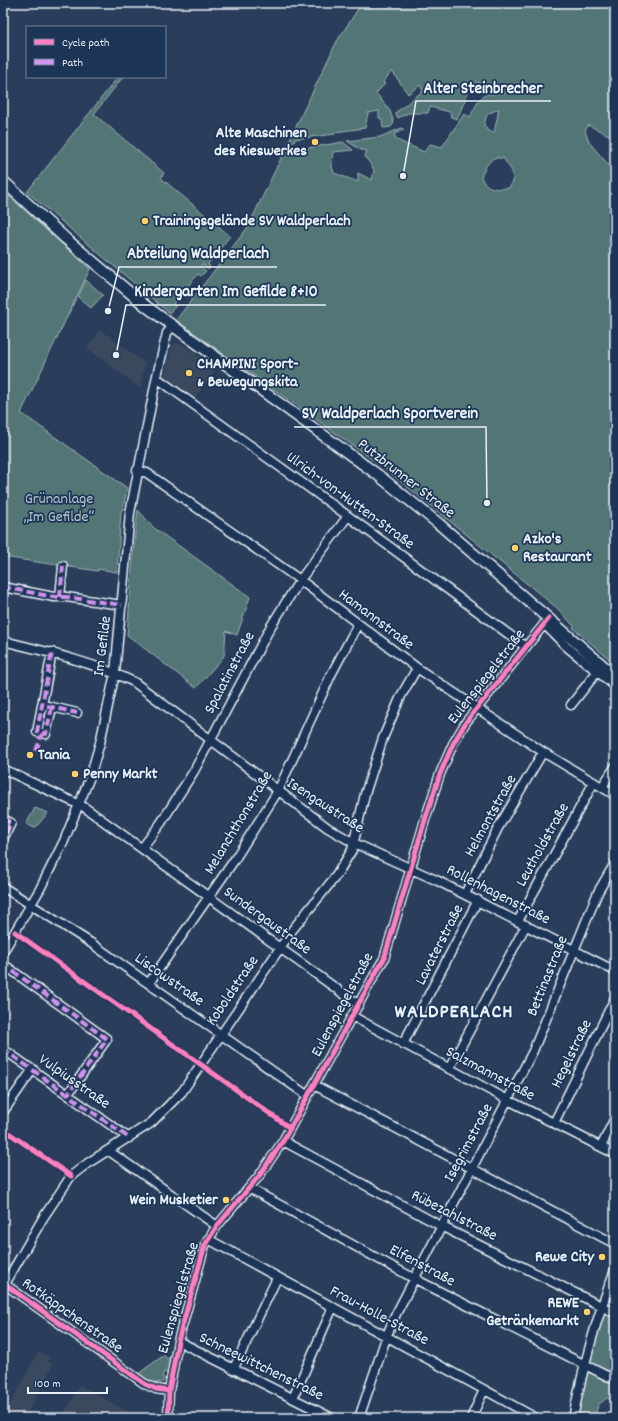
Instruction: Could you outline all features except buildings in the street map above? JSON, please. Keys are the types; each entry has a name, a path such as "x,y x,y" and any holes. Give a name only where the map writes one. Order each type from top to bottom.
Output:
{"main road":[{"name":"Putzbrunner Straße","path":"3,181 92,262 172,327 378,475 439,524 546,621 615,676"}],"street":[{"name":"Im Gefilde","path":"3,952 31,904 64,840 79,805 98,753 114,673 122,605 126,535 156,380 167,333 172,327"},
{"name":"Ulrich-von-Hutten-Straße","path":"156,380 161,381 526,647"},
{"name":"Hamannstraße","path":"138,470 147,473 300,580 417,668 543,752 615,795"},
{"name":"Spalatinstraße","path":"142,848 187,783 211,740 254,655 300,580 348,516"},
{"path":"60,597 63,566"},
{"path":"3,587 60,597 122,605"},
{"name":"Eulenspiegelstraße","path":"168,1418 169,1391 178,1341 197,1268 208,1239 217,1226 250,1188 283,1141 384,959 410,868 448,756 459,733 546,621"},
{"name":"Putzbrunner Straße","path":"546,621 562,642 615,686"},
{"name":"Melanchthonstraße","path":"149,983 210,897 278,791 322,694 358,624"},
{"name":"Isengaustraße","path":"3,641 52,652 114,673 134,682 328,828 354,843 410,868"},
{"path":"52,652 37,732 46,734 52,707"},
{"name":"Koboldstraße","path":"4,1283 67,1181 88,1163 151,1123 173,1101 280,948 336,876 352,850 365,794 383,738 401,696 417,668"},
{"path":"571,705 597,672"},
{"path":"43,705 77,713"},
{"name":"Helmontstraße","path":"465,894 498,828 543,752"},
{"path":"602,787 615,767"},
{"name":"Sundergaustraße","path":"3,769 79,805 142,848 359,1005"},
{"name":"Leutholdstraße","path":"518,920 594,782"},
{"path":"3,819 12,823 3,839"},
{"name":"Bettinastraße","path":"508,1100 533,1051 598,892 615,863"},
{"name":"Rollenhagenstraße","path":"410,868 526,924 615,971"},
{"name":"Liscowstraße","path":"3,887 149,983 308,1096"},
{"name":"Lavaterstraße","path":"404,1044 478,900"},
{"path":"449,1069 526,924"},
{"path":"3,964 108,1040 68,1094"},
{"name":"Hegelstraße","path":"554,1123 615,998"},
{"name":"Salzmannstraße","path":"352,1016 508,1100 615,1154"},
{"name":"Vulpiusstraße","path":"3,1049 129,1138"},
{"path":"3,1112 33,1069"},
{"path":"314,1085 615,1244"},
{"name":"Isegrimstraße","path":"359,1418 387,1335 441,1226 508,1100"},
{"path":"601,1147 615,1118"},
{"name":"Rübezahlstraße","path":"283,1141 441,1226 615,1313"},
{"path":"109,1151 217,1226"},
{"name":"Elfenstraße","path":"250,1188 414,1279 615,1380"},
{"name":"Frau-Holle-Straße","path":"208,1239 277,1278 387,1335 536,1418"},
{"path":"572,1418 583,1365 601,1306 615,1270"},
{"path":"233,1370 277,1278"},
{"name":"Rotkäppchenstraße","path":"4,1283 145,1384 156,1389 169,1391"},
{"path":"293,1398 333,1307"},
{"name":"Schneewittchenstraße","path":"178,1341 233,1370 332,1418"},
{"path":"471,1418 484,1390"}],"shaded area":[{"path":"100,330 145,363 140,388 87,348"},
{"name":"CHAMPINI Sport- & Bewegungskita","path":"176,343 185,346 216,369 194,399 169,382 164,376 172,346"},
{"path":"38,1352 49,1357 47,1361 53,1364 25,1418 3,1418"},
{"path":"80,1385 130,1413 127,1418 62,1418"}],"green space":[{"path":"362,3 615,3 615,138 588,125 585,131 589,142 615,173 615,664 573,628 574,626 557,608 383,467 176,320 248,227 284,152 343,142 353,150 333,152 332,167 334,173 358,182 358,173 372,180 374,170 365,156 367,151 361,150 347,141 380,137 402,128 404,130 394,134 397,140 424,152 430,144 442,147 464,114 470,117 482,97 491,94 505,93 503,89 476,82 471,86 457,119 451,117 450,112 430,107 428,113 408,113 398,118 395,113 423,91 420,85 408,94 392,71 383,82 385,84 376,93 390,111 394,123 391,127 383,128 382,119 379,118 379,111 368,113 365,128 335,132 335,134 295,139 294,142 288,143 337,41","holes":["499,109 494,133 488,131 484,125 487,114","493,158 503,158 512,171 513,182 509,188 492,188 483,181 481,177 486,166"]},
{"name":"Trainingsgelände SV Waldperlach","path":"117,78 122,78 94,114 164,173 161,178 230,236 208,264 210,267 208,269 202,264 200,266 206,271 201,276 198,274 173,304 176,306 169,313 27,192"},
{"name":"Grünanlage „Im Gefilde“","path":"3,191 90,269 21,413 127,488 123,509 121,511 117,572 98,569 98,571 3,557"},
{"path":"86,280 103,295 91,308 78,297"},
{"path":"138,510 154,528 250,597 237,635 226,631 224,656 196,688 127,635"},
{"path":"35,808 48,813 35,828 26,824"},
{"path":"615,1279 615,1396 613,1401 607,1398 599,1404 596,1411 600,1418 576,1418 604,1308"},
{"path":"164,1355 167,1359 171,1357 168,1373 164,1372 162,1377 166,1379 161,1383 151,1382 138,1374"}],"marked path":[{"path":"60,597 63,566"},
{"path":"3,587 54,597 66,597 122,605"},
{"path":"52,652 37,732 46,734 52,707"},
{"path":"47,706 77,713"},
{"path":"36,751 42,734"},
{"path":"3,819 11,823 3,839"},
{"path":"3,964 107,1039 68,1094"},
{"path":"3,1049 129,1138"}],"cycle path":[{"path":"168,1418 169,1391 178,1341 205,1245 217,1226 259,1176 283,1141 384,959 425,820 440,774 453,744 466,722 549,618"},
{"path":"15,932 290,1128"},
{"path":"3,1129 71,1176"},
{"path":"3,1283 145,1384 156,1389 169,1391"}],"place":[{"name":"Alte Maschinen des Kieswerkes","path":"315,142"},
{"name":"Alter Steinbrecher","path":"403,176"},
{"name":"Trainingsgelände SV Waldperlach","path":"145,221"},
{"name":"Abteilung Waldperlach","path":"108,311"},
{"name":"Kindergarten Im Gefilde 8+10","path":"116,355"},
{"name":"CHAMPINI Sport- & Bewegungskita","path":"189,373"},
{"name":"SV Waldperlach Sportverein","path":"487,503"},
{"name":"Azko's Restaurant","path":"515,548"},
{"name":"Tania","path":"30,755"},
{"name":"Penny Markt","path":"75,774"},
{"name":"Wein Musketier","path":"226,1200"},
{"name":"Rewe City","path":"602,1257"},
{"name":"REWE Getränkemarkt","path":"587,1312"}],"district":[{"name":"WALDPERLACH","path":"454,1013"}]}
